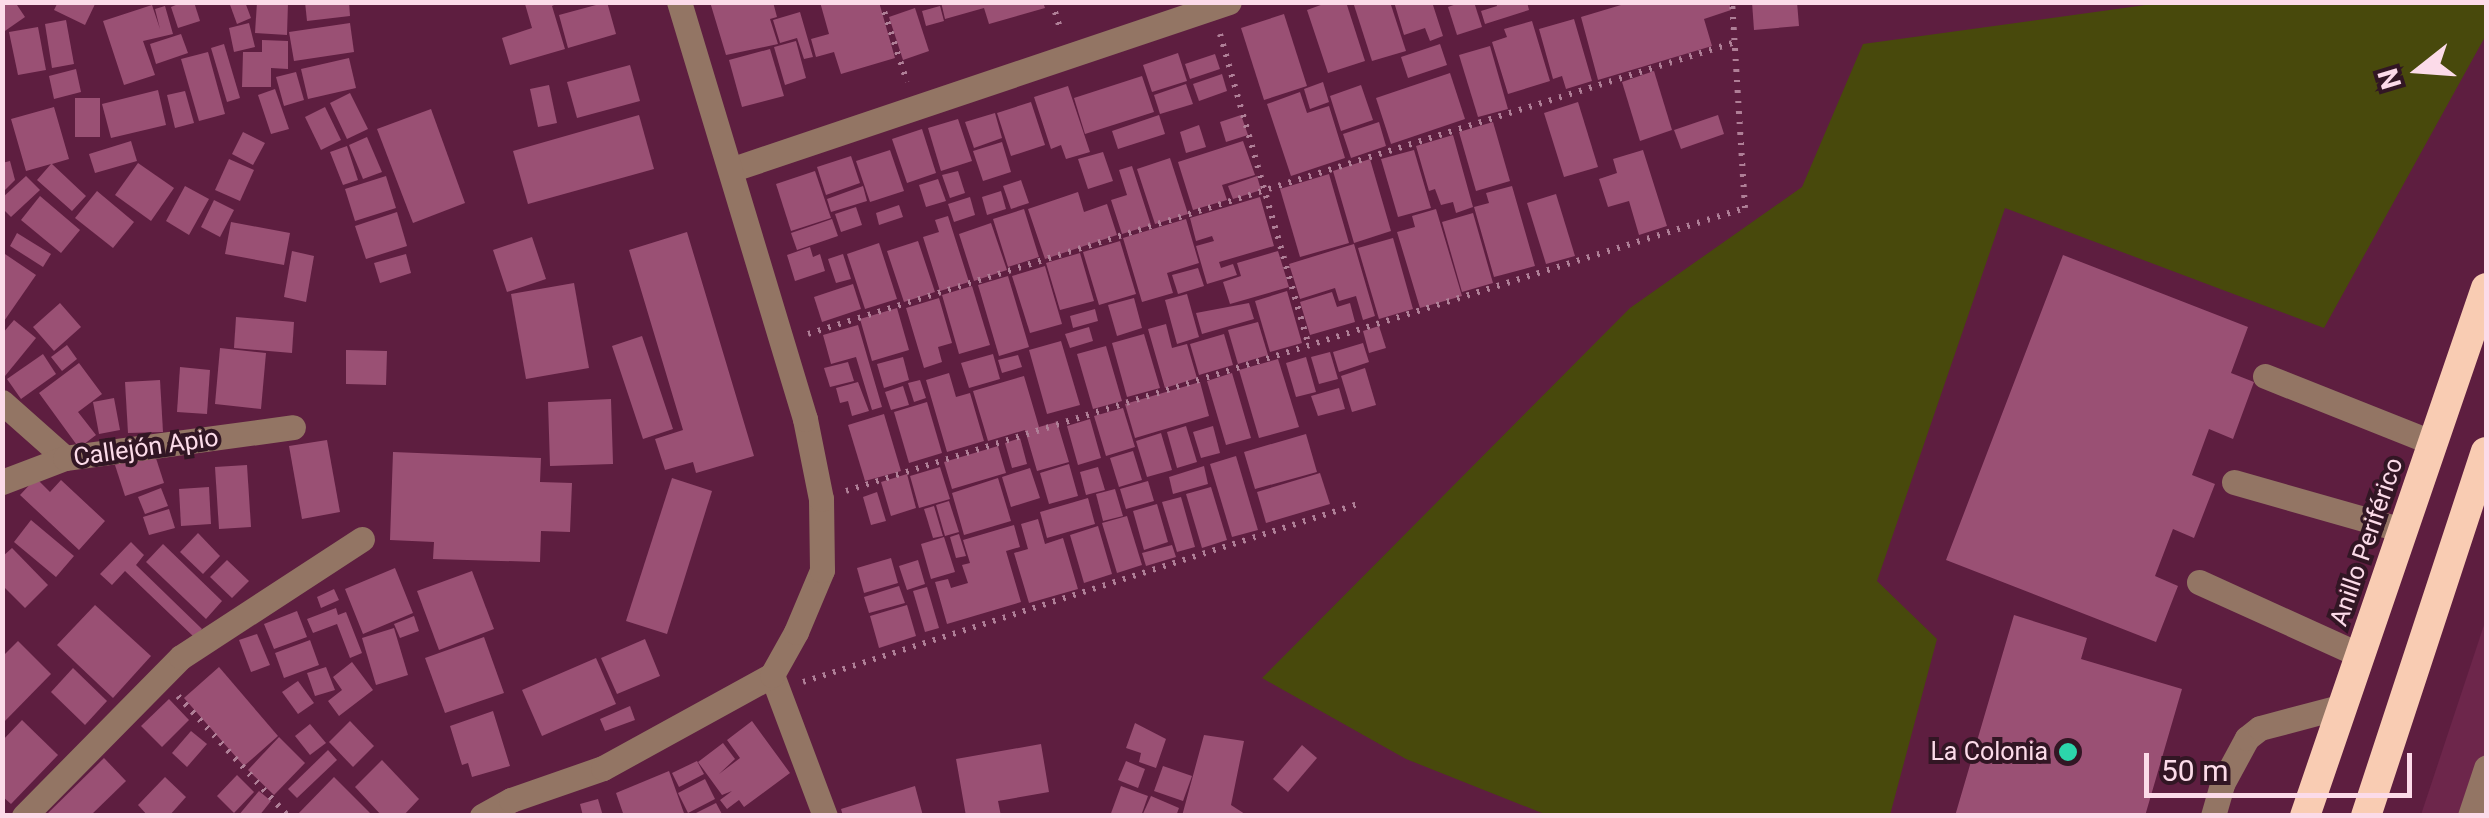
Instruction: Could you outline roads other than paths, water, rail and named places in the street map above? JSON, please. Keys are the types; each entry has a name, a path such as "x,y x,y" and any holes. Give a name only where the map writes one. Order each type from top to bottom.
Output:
{"highway":[{"name":"Anillo Periférico","path":"2305,816 2486,288"},
{"path":"2366,816 2486,452"}],"street":[{"path":"482,816 510,800 603,768 775,682 822,570 821,499 805,419 733,169 679,2"},
{"path":"733,169 1221,5"},
{"path":"2265,376 2433,443"},
{"path":"2,402 65,458"},
{"name":"Callejón Apio","path":"2,482 65,458 293,427"},
{"path":"2234,482 2403,530"},
{"path":"24,816 180,657 362,539"},
{"path":"2199,582 2360,655"},
{"path":"775,682 825,816"},
{"path":"2213,816 2222,784 2247,738 2260,728 2342,706"},
{"path":"2470,816 2486,768"}],"place":[{"name":"La Colonia","path":"2068,752"}]}
